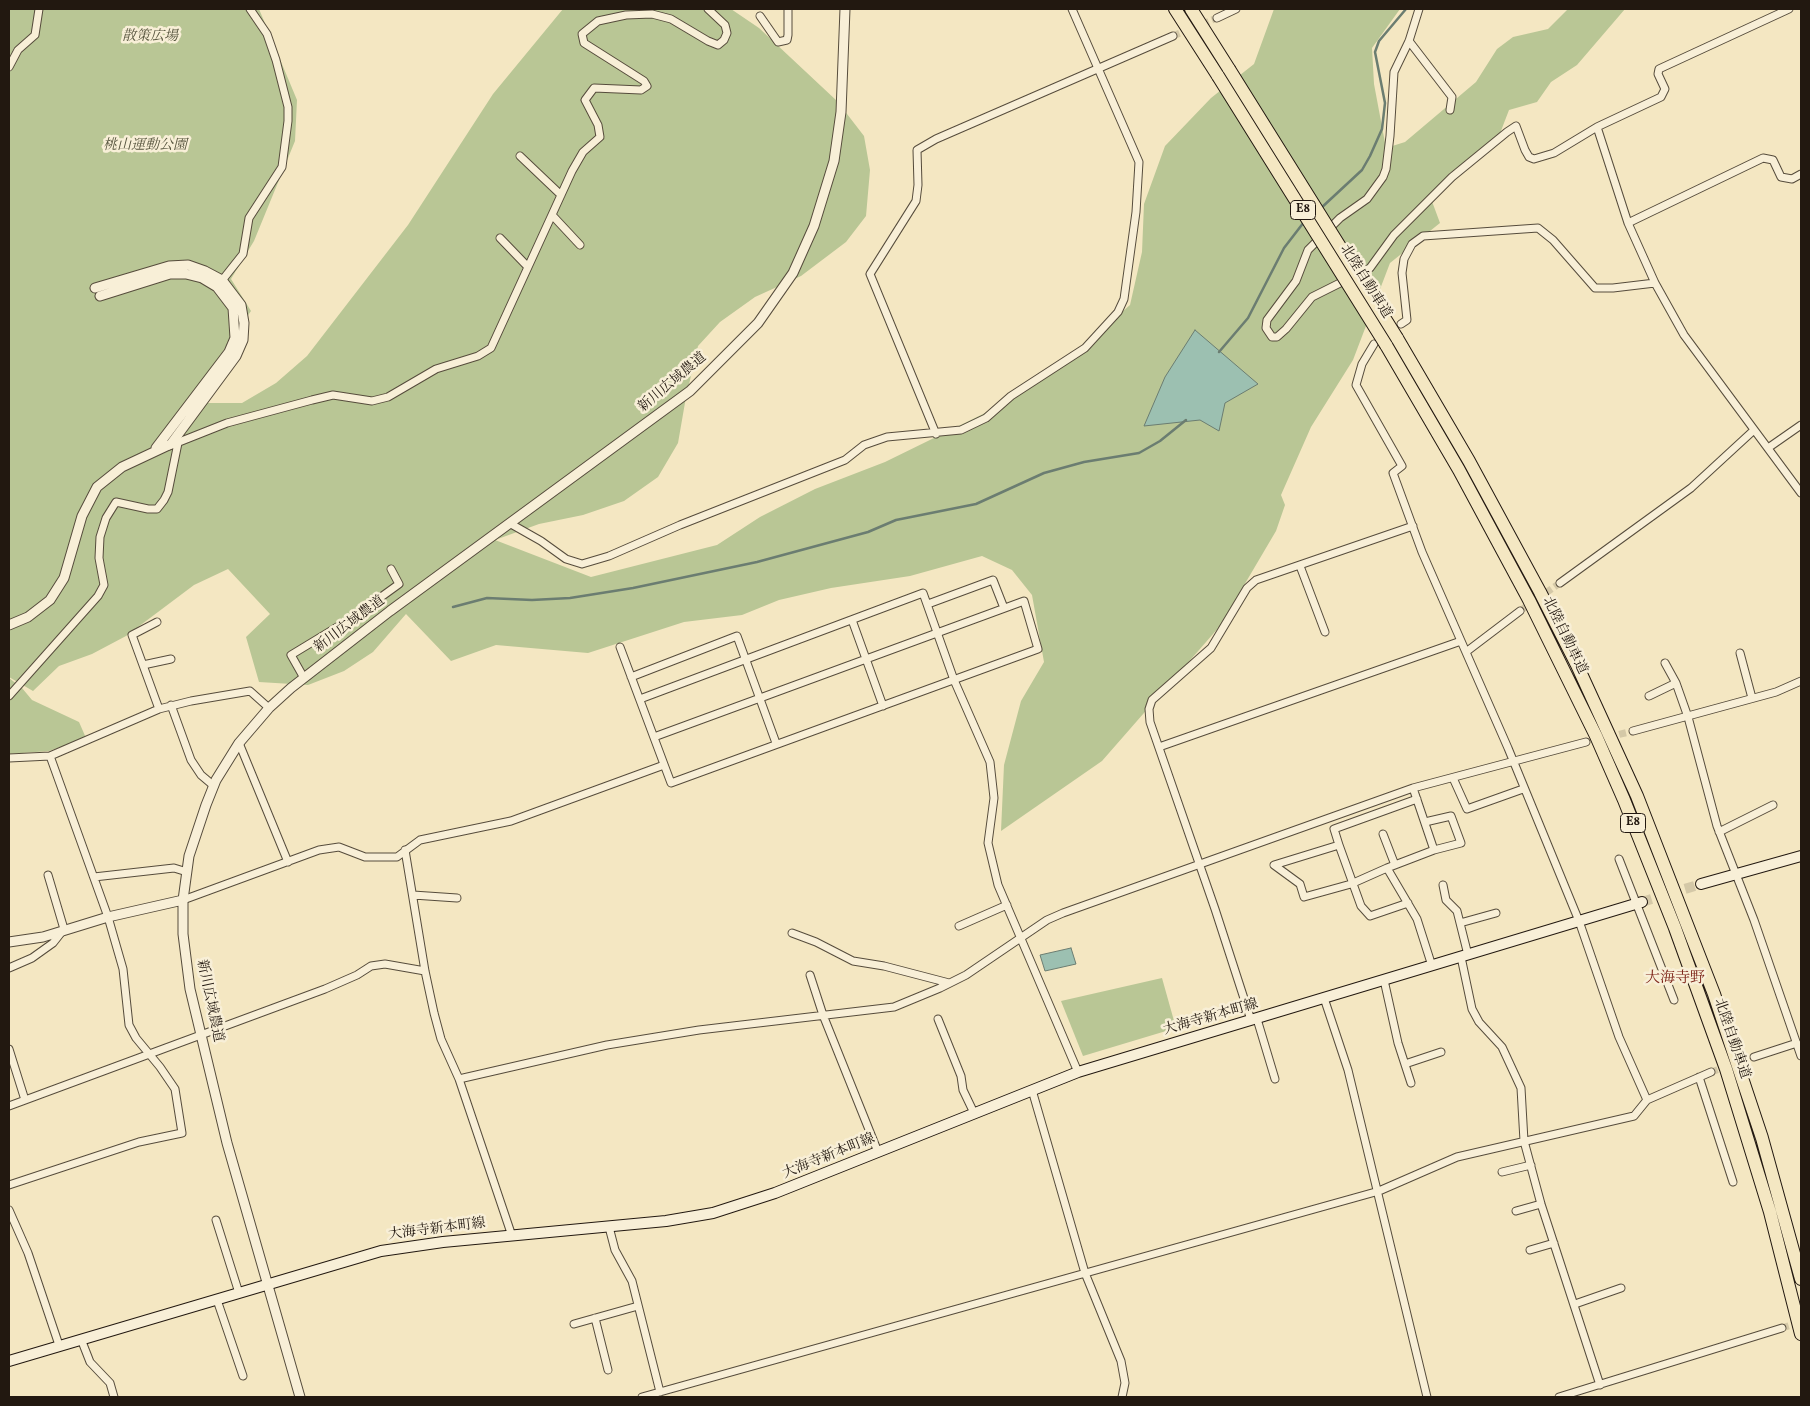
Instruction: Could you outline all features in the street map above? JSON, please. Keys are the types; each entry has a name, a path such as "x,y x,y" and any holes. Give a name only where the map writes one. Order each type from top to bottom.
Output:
{"highway":[{"name":"北陸自動車道","path":"1175,9 1223,73"},
{"name":"北陸自動車道","path":"1191,9 1223,73 1386,342 1459,470 1525,592 1596,736 1624,800 1678,937 1726,1069 1770,1212 1801,1334"},
{"name":"北陸自動車道","path":"1386,342 1474,469 1540,592 1637,796 1714,994 1762,1138 1801,1279"}],"main road":[{"path":"1701,884 1801,856"},
{"name":"大海寺新本町線","path":"9,1361 381,1251 609,1227 713,1213 748,1203 1078,1072 1640,902"}],"street":[{"path":"9,67 18,50 35,35 39,9"},
{"path":"219,284 243,254 248,218 282,167 288,121 288,107 276,60 267,34 250,9"},
{"path":"9,625 28,617 50,600 64,578 82,516 97,487 122,467 152,452 227,423 312,400 333,395 372,401 388,397 436,369 478,356 491,348 561,195 583,152 600,137 598,126 585,100 594,88 641,90 647,86 644,81 584,42 582,34 598,21 626,15 652,14 671,19 708,42 718,44 724,40 727,33 725,25 708,9"},
{"path":"760,16 778,42 786,40 788,35 788,9"},
{"name":"新川広域農道","path":"300,1397 227,1143 190,989 183,934 183,900 196,832 214,786 239,743 269,708 304,678 390,611 690,391 751,330 774,304 793,273 814,226 834,161 841,112 845,9"},
{"path":"511,524 541,541 566,559 582,564 610,556 680,525 845,460 864,445 887,437 936,434 961,430 986,418 1011,396 1085,348 1118,312 1124,299 1136,212 1139,162 1072,9"},
{"path":"1217,18 1236,9"},
{"path":"1419,9 1408,41 1394,72 1390,136 1386,169 1383,177 1367,199 1340,218 1308,250 1296,281 1267,320 1266,328 1272,337 1277,336 1286,329 1312,297 1370,268 1394,236 1452,176 1516,126 1529,157 1534,159 1554,153 1597,127 1660,97 1665,89 1658,74 1659,69 1789,9"},
{"path":"936,434 870,274 916,201 918,185 917,150 936,139 1173,36"},
{"path":"1408,41 1452,97 1450,110"},
{"path":"1597,127 1628,223 1655,283 1684,335 1801,493"},
{"path":"520,156 561,195"},
{"path":"1628,223 1763,158 1772,160 1781,177 1792,179 1801,174"},
{"path":"552,215 580,245"},
{"path":"1402,324 1407,320 1402,274 1404,259 1412,244 1423,236 1538,228 1553,240 1596,288 1655,283"},
{"path":"500,238 528,267"},
{"path":"97,292 170,274 186,274 219,284 233,308 235,338 229,352 152,452"},
{"path":"1386,342 1362,364 1356,385 1402,466 1393,473 1412,526 1579,921 1619,1037 1647,1100"},
{"path":"1768,448 1801,425"},
{"path":"1560,583 1691,488 1754,430"},
{"path":"9,696 98,596 104,585 99,558 100,537 106,518 116,502 148,509 157,508 164,500 168,492 178,443"},
{"path":"1275,1079 1150,722 1149,709 1152,700 1211,648 1247,588 1256,580 1412,526"},
{"path":"1300,566 1325,632"},
{"path":"304,678 291,655 352,618 399,584 391,569"},
{"path":"928,604 993,580 1004,608"},
{"path":"640,699 923,593 954,680 990,762 994,798 988,843 991,864 1078,1072"},
{"path":"620,647 671,783 1038,649 1024,601 654,737"},
{"path":"1466,652 1520,611"},
{"path":"852,620 883,706"},
{"path":"157,622 132,635 159,709"},
{"path":"631,677 737,636 776,744"},
{"path":"1159,747 1461,641"},
{"path":"1740,653 1752,698"},
{"path":"143,665 172,659"},
{"path":"1665,663 1676,682 1688,717 1719,832 1801,1056"},
{"path":"1633,731 1752,698 1801,681"},
{"path":"1649,696 1676,682"},
{"path":"9,758 50,756 159,709 171,706 250,691 269,708"},
{"path":"171,706 191,760 201,775 214,786"},
{"path":"459,1079 606,1045 699,1030 894,1007 950,983 1001,953 1055,917 1414,788 1586,742"},
{"path":"239,743 288,862"},
{"path":"9,1185 139,1142 182,1133 175,1089 136,1038 129,1025 123,969 108,917 50,756"},
{"path":"9,942 43,937 64,928 183,900 319,850 339,847 365,857 397,856 420,840 511,821 664,765"},
{"path":"1453,778 1467,809 1523,788"},
{"path":"1414,788 1434,850"},
{"path":"1408,903 1370,916 1361,906 1351,884 1334,829 1417,799"},
{"path":"1719,832 1773,805"},
{"path":"1339,845 1274,865 1300,884 1304,897 1351,884 1434,850 1461,843 1451,816 1425,822"},
{"path":"1383,834 1395,865"},
{"path":"406,850 424,972 441,1039 459,1079 512,1236"},
{"path":"1619,859 1640,902 1674,1000"},
{"path":"94,877 174,868 187,872"},
{"path":"1387,868 1417,919 1432,966"},
{"path":"48,875 64,928"},
{"path":"1443,885 1446,900 1457,911 1460,923 1472,1010 1479,1022 1502,1047 1521,1088 1524,1141 1541,1204 1600,1385"},
{"path":"412,895 457,898"},
{"path":"959,926 1007,906"},
{"path":"1460,923 1496,913"},
{"path":"9,968 32,958 53,943 64,928"},
{"path":"792,932 852,961 884,966 950,983"},
{"path":"9,1106 341,982 371,966 385,964 424,972"},
{"path":"810,975 823,1015 878,1152"},
{"path":"1384,980 1398,1043 1411,1083"},
{"path":"1324,998 1348,1070 1427,1397"},
{"path":"938,1019 961,1076 963,1090 974,1113"},
{"path":"1754,1058 1797,1043"},
{"path":"9,1049 25,1100"},
{"path":"1405,1064 1441,1052"},
{"path":"642,1397 1378,1191 1458,1157 1634,1116 1647,1100 1711,1072"},
{"path":"1699,1077 1732,1182"},
{"path":"1032,1090 1085,1273 1121,1361 1126,1383 1122,1397"},
{"path":"1502,1172 1531,1165"},
{"path":"1516,1211 1541,1204"},
{"path":"9,1210 28,1253 60,1345"},
{"path":"216,1220 239,1293"},
{"path":"609,1227 616,1250 632,1281 660,1392"},
{"path":"1530,1250 1554,1243"},
{"path":"1575,1304 1621,1288"},
{"path":"217,1300 243,1376"},
{"path":"574,1324 638,1306"},
{"path":"595,1318 608,1370"},
{"path":"1559,1397 1782,1328"},
{"path":"82,1339 90,1362 110,1383 114,1397"}],"green space":[{"path":"9,9 259,9 297,100 295,141 254,241 231,279 251,311 187,403 242,403 276,383 307,356 408,225 493,94 563,9 731,9 759,28 837,101 864,136 870,170 866,216 846,242 801,276 755,297 720,322 698,346 678,443 658,477 624,501 583,515 539,524 495,540 591,577 717,545 760,517 815,489 885,462 985,413 1023,392 1060,366 1130,305 1142,252 1144,204 1165,146 1211,98 1254,64 1274,9 1400,9 1372,48 1374,84 1386,148 1405,142 1476,82 1497,49 1513,37 1548,29 1568,9 1625,9 1577,65 1551,82 1537,102 1509,110 1499,136 1450,173 1430,196 1440,223 1390,263 1353,360 1311,427 1281,495 1285,505 1276,531 1220,626 1102,761 1001,831 1004,765 1021,701 1044,662 1032,595 1012,570 982,556 910,576 831,588 779,600 742,615 684,622 588,653 496,645 451,661 406,614 373,652 344,671 308,685 259,682 246,637 270,614 228,569 194,585 126,636 92,654 59,666 33,691 9,677"},
{"path":"9,678 22,688 32,700 79,722 86,738 49,751 9,754"},
{"path":"1162,978 1176,1028 1083,1056 1061,1001"}],"shaded area":[{"path":"1195,330 1258,384 1225,403 1219,431 1200,420 1144,426 1165,377"},
{"path":"1071,948 1076,964 1045,971 1040,955"}],"waterway":[{"path":"1320,209 1362,170 1382,129 1385,103 1375,52 1379,41 1406,9"},
{"path":"1219,352 1248,318 1284,248 1304,222"},
{"path":"453,607 487,598 532,600 570,598 633,588 757,562 868,532 896,520 976,504 1044,473 1084,462 1139,453 1160,441 1186,420"}],"tunnel":[{"path":"1173,36 1217,18"},
{"path":"1520,611 1560,583"},
{"path":"1609,737 1633,731"},
{"path":"1642,902 1701,884"},
{"path":"1711,1072 1754,1057"},
{"path":"1782,1328 1801,1322"}],"district":[{"name":"大海寺野","path":"1675,979"}],"park label":[{"name":"散策広場","path":"150,37"},
{"name":"桃山運動公園","path":"145,146"}]}
